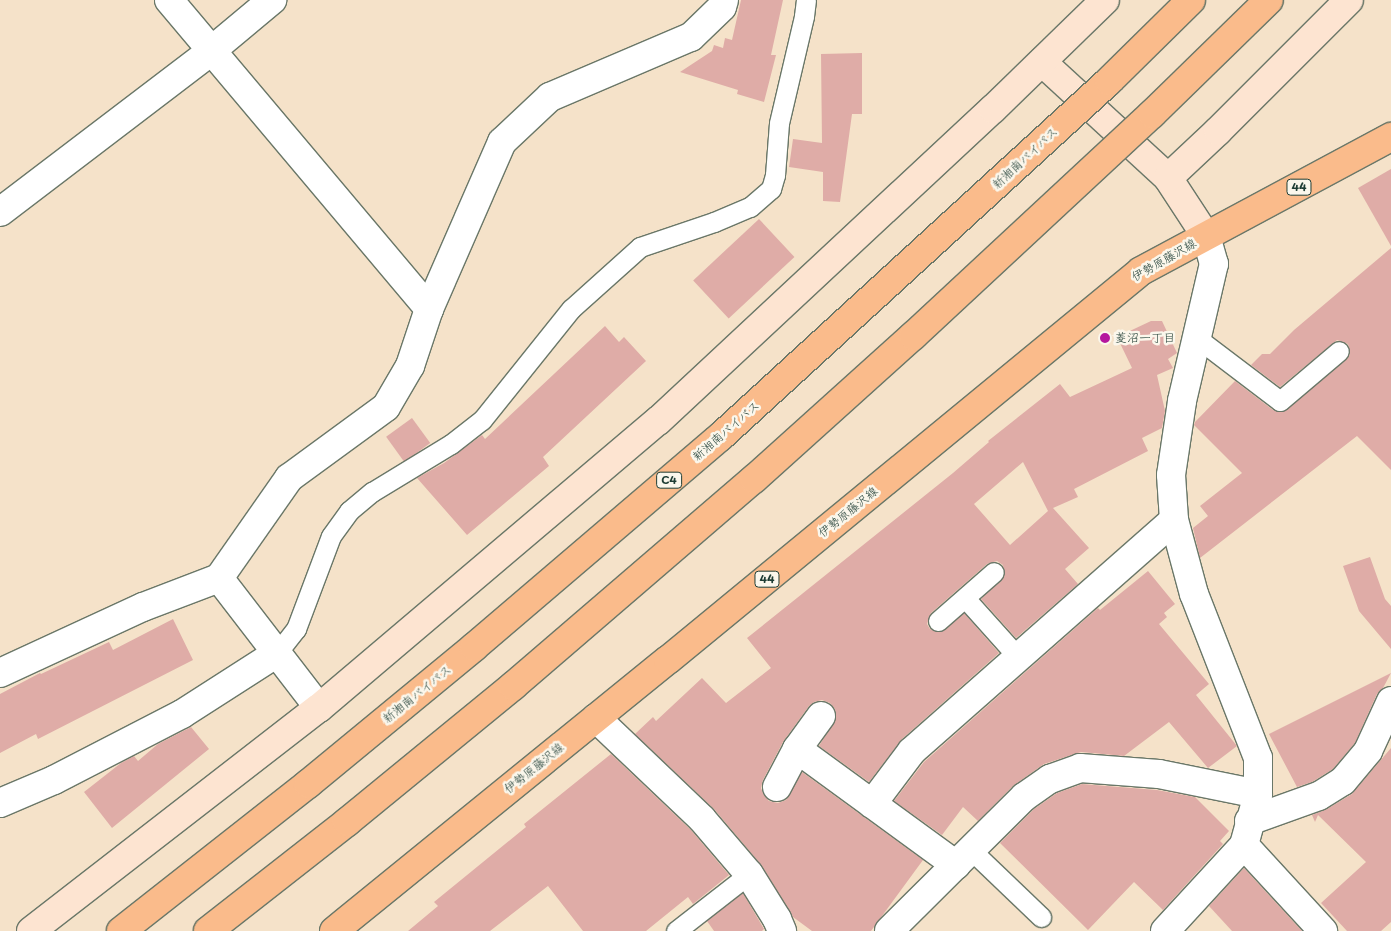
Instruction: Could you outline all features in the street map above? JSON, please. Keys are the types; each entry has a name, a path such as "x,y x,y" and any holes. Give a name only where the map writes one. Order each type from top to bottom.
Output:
{"main road":[{"name":"新湘南バイパス","path":"121,931 308,784 466,654 720,438 1102,87 1191,0"},
{"path":"208,931 347,822 513,686 754,479 913,336 1152,114 1269,0"},
{"name":"伊勢原藤沢線","path":"334,931 1141,271 1206,236 1389,145"}],"street":[{"path":"169,0 429,309"},
{"path":"0,212 211,51 272,0"},
{"path":"0,673 143,607 219,578 289,478 386,407 410,366 429,309 502,142 550,97 691,37 722,7 724,0"},
{"path":"31,931 319,708 658,421 1042,62 1105,0"},
{"path":"1168,178 1349,0"},
{"path":"1042,62 1168,178 1206,236 1214,264 1182,401 1172,476 1174,520 1194,594 1258,758 1258,794 1246,833 1165,931"},
{"path":"872,804 912,751 1017,656 1174,520"},
{"path":"219,578 319,708"},
{"path":"0,803 54,780 182,714 276,653"},
{"path":"1246,833 1320,796 1343,781 1368,751 1391,701"},
{"path":"777,787 797,749 820,716"},
{"path":"596,718 702,819 749,874 777,919 782,931"},
{"path":"797,749 872,804 963,857"},
{"path":"890,931 1024,797 1050,778 1080,768 1159,774 1258,794"},
{"path":"1246,833 1323,931"}],"lane":[{"path":"276,653 296,629 331,536 349,511 372,492 451,444 482,420 571,308 640,247 714,222 750,207 771,189 775,175 779,123 806,0"},
{"path":"1197,338 1280,401 1339,351"},
{"path":"938,621 994,572"},
{"path":"964,598 1017,656"},
{"path":"963,857 1041,917"},
{"path":"676,931 749,874"}],"building":[{"path":"741,0 783,0 771,55 776,55 764,102 737,94 738,90 680,72 712,51 714,45 723,48 725,38 732,40"},
{"path":"862,53 862,114 852,114 840,202 823,201 823,172 789,167 793,139 822,143 821,54"},
{"path":"1391,169 1391,246 1358,188"},
{"path":"759,219 794,257 729,318 693,280"},
{"path":"1391,248 1391,470 1357,436 1200,558 1193,528 1208,516 1200,506 1242,473 1194,425 1195,422 1235,381 1273,410 1283,412 1346,360 1350,354 1348,344 1337,340 1280,387 1251,365 1262,354 1270,354 1294,330"},
{"path":"1151,321 1162,321 1177,353 1168,359 1173,368 1157,375 1165,411 1162,428 1142,438 1148,451 1074,489 1078,497 1053,508 1089,548 1065,569 1078,584 1016,638 981,599 1004,576 1003,565 997,561 987,564 931,613 927,624 930,629 940,632 964,613 999,653 902,739 869,782 819,746 836,718 835,709 830,703 822,700 814,702 809,706 783,742 763,780 761,788 764,795 769,801 778,803 786,800 802,772 923,860 871,931 812,931 793,917 762,866 714,809 635,734 653,717 656,721 702,678 726,703 771,668 747,638 953,473 988,441 1060,384 1070,397 1132,368 1117,337","holes":["1023,462 1048,511 1010,545 974,504"]},
{"path":"605,326 619,342 624,337 646,361 543,457 549,466 467,535 417,478 444,463 482,435 485,439"},
{"path":"412,418 430,443 404,462 386,437"},
{"path":"1370,557 1385,599 1391,606 1391,649 1359,611 1343,566"},
{"path":"1148,571 1175,604 1164,613 1167,617 1159,624 1209,684 1196,695 1237,746 1208,768 1169,722 1124,756 1081,752 1044,764 1013,786 978,821 963,807 942,835 894,801 924,762 1098,608 1100,610"},
{"path":"173,619 193,660 38,739 36,734 0,753 0,694 40,673 109,642 113,650"},
{"path":"1391,673 1383,688 1377,694 1355,743 1333,769 1312,782 1297,787 1269,734"},
{"path":"191,727 209,749 112,828 84,792 121,763 134,756 138,761 158,744"},
{"path":"1391,748 1391,922 1381,931 1347,931 1321,903 1366,862 1318,815 1315,822 1312,815 1327,809 1352,794"},
{"path":"611,754 691,830 729,875 693,904 688,897 646,931 583,931 548,886 490,931 408,931 438,906 434,902 526,827 524,824"},
{"path":"1082,784 1157,790 1195,797 1229,831 1220,841 1223,844 1163,910 1134,882 1088,930 1000,843 1034,809 1057,793"},
{"path":"1244,868 1302,931 1232,931 1209,906"},
{"path":"743,893 764,929 762,931 714,931 707,921"}],"place":[{"name":"菱沼一丁目","path":"1105,338"}]}
